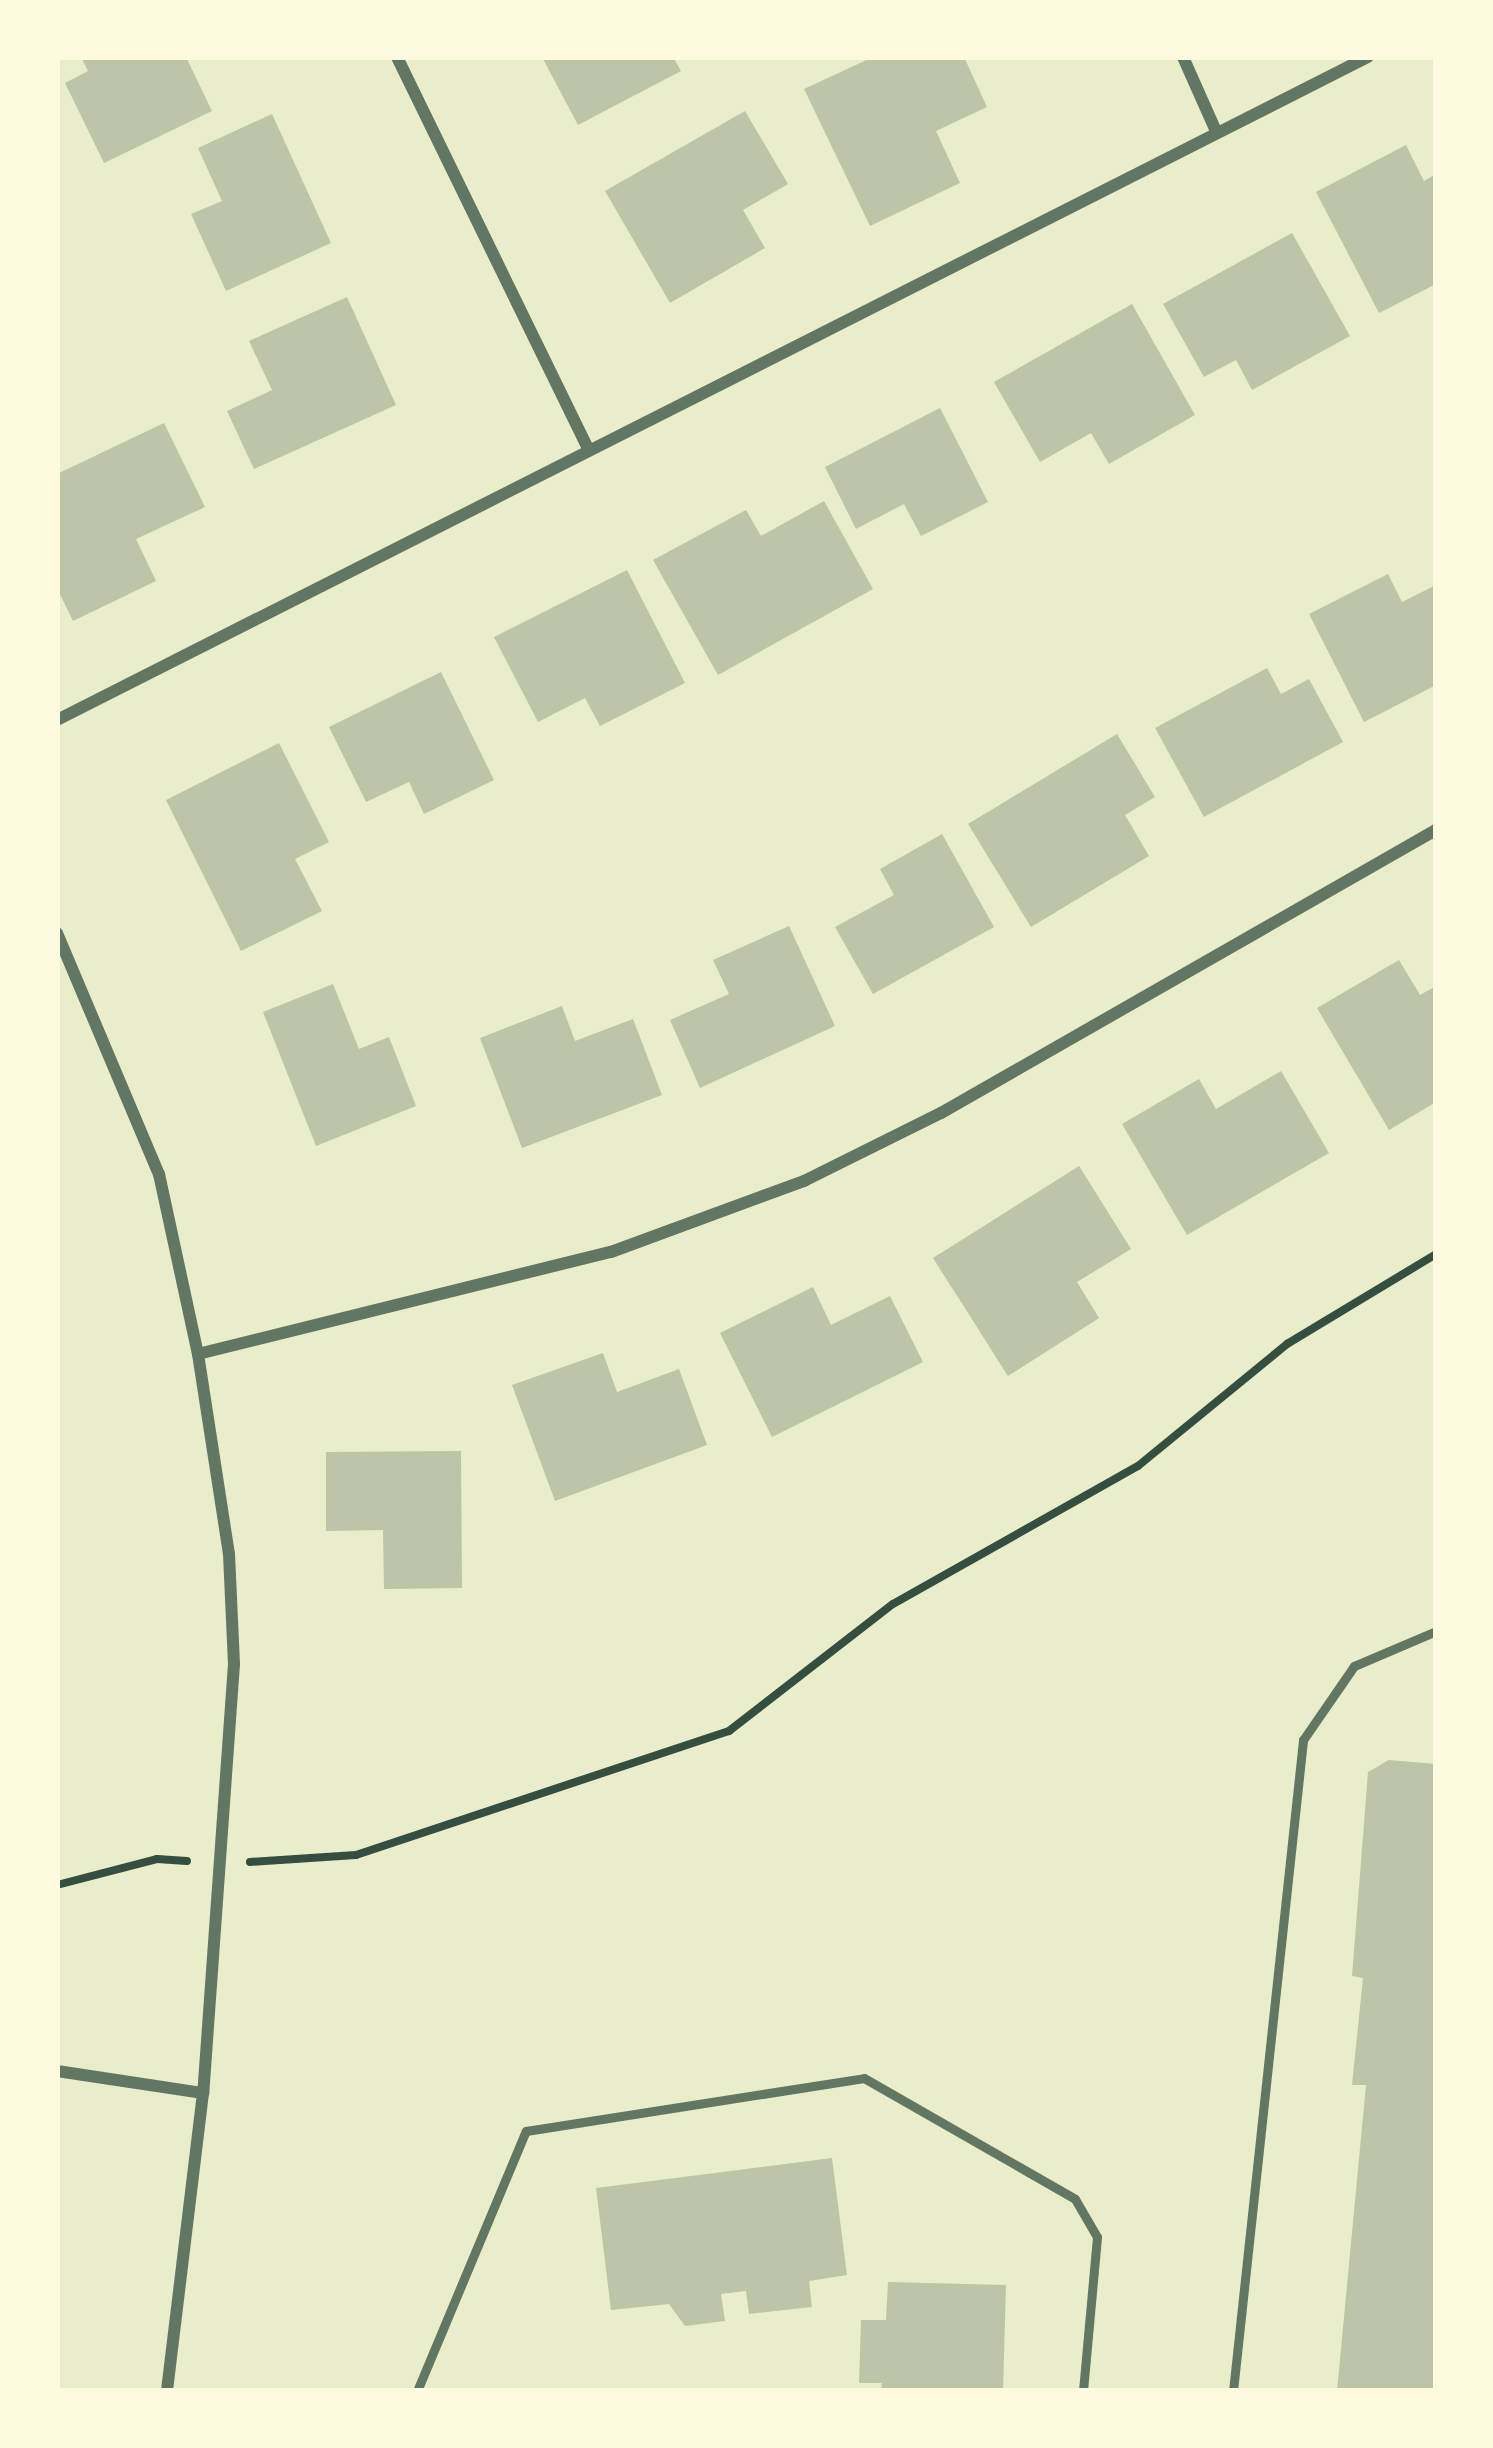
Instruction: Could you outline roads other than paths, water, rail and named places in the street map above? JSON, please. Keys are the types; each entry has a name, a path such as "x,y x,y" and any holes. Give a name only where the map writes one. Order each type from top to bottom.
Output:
{"street":[{"path":"397,57 588,448"},
{"path":"1184,57 1216,130"},
{"path":"57,720 588,448 1003,245 1216,130 1369,57"},
{"path":"198,1354 611,1252 804,1180 941,1113 1436,830"},
{"path":"57,933 159,1174 198,1354 229,1554 235,1664 203,2092 167,2391"},
{"path":"57,2071 203,2092"}],"lane":[{"path":"1234,2391 1303,1740 1354,1666 1436,1631"},
{"path":"417,2391 526,2132 864,2078 1075,2199 1097,2237 1083,2391"}]}
